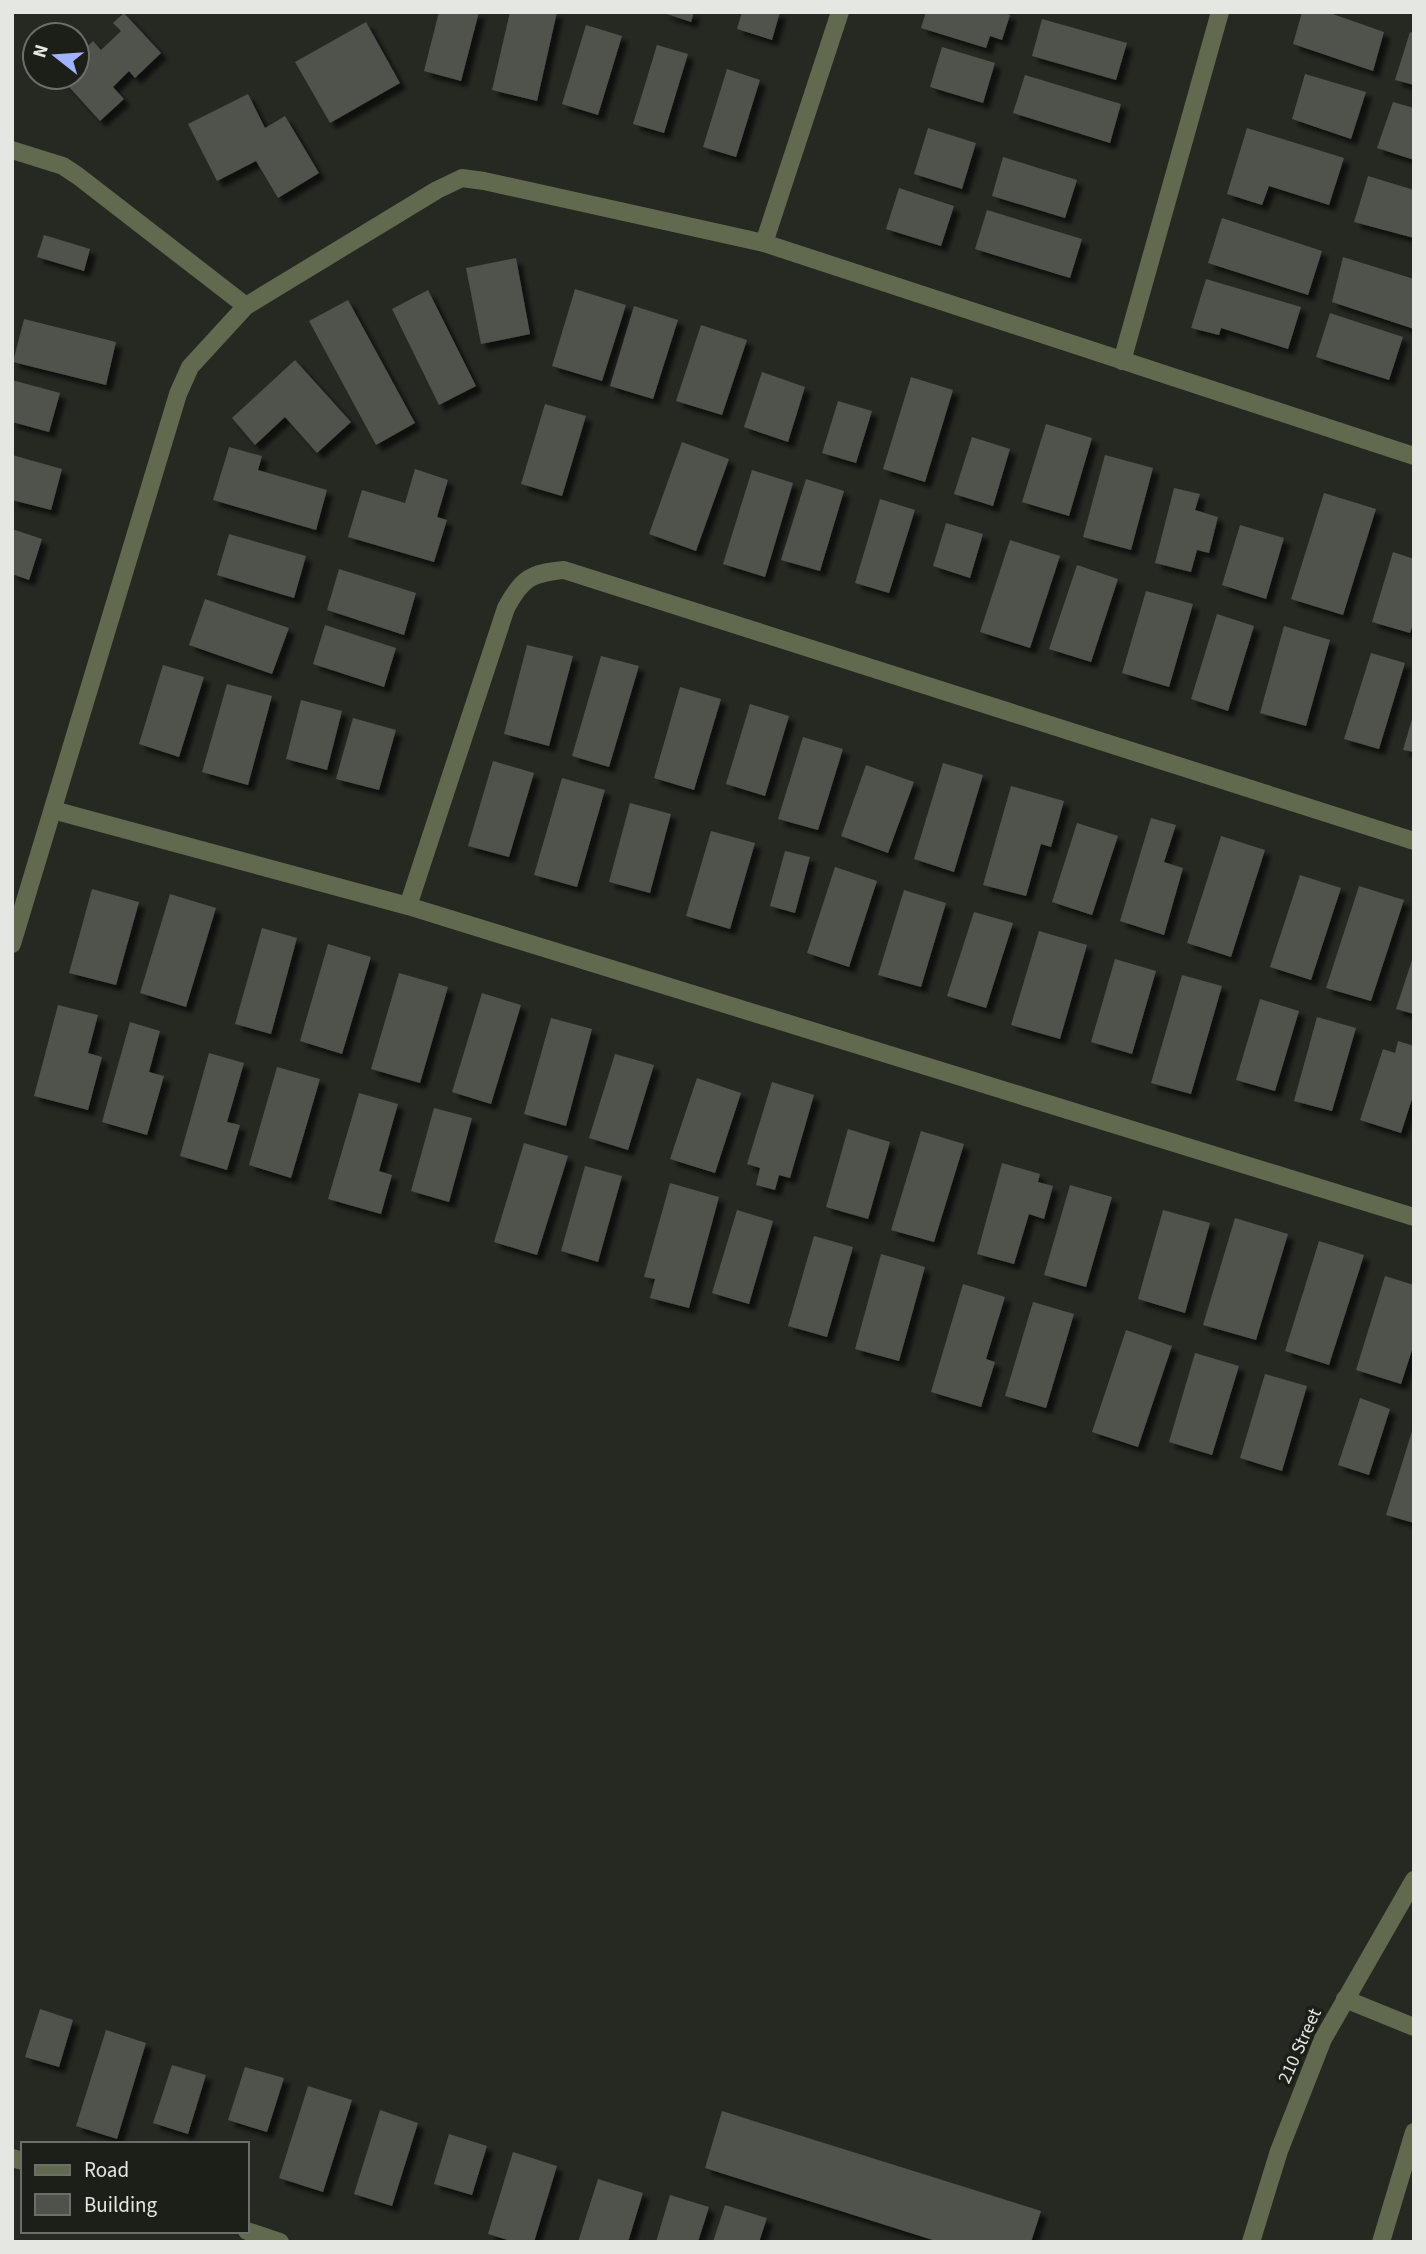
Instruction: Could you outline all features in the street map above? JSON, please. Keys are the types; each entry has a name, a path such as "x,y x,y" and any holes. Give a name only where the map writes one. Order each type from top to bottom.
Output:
{"street":[{"path":"764,243 840,12"},
{"path":"1122,360 1220,12"},
{"path":"12,150 63,166 78,176 246,306"},
{"path":"13,940 183,379 190,367 246,306 436,190 462,178 764,243 1414,456"},
{"path":"408,906 506,608 516,589 530,576 545,571 564,570 1414,841"},
{"path":"53,810 408,906 1414,1217"},
{"name":"210 Street","path":"1251,2242 1279,2151 1323,2039 1414,1880"},
{"path":"1345,1999 1414,2028"},
{"path":"1381,2242 1414,2132"},
{"path":"248,2231 280,2242"}],"building":[{"path":"439,12 479,12 461,81 424,71"},
{"path":"510,12 557,12 537,101 492,90"},
{"path":"661,12 694,12 691,22"},
{"path":"742,12 780,12 772,40 737,29"},
{"path":"926,12 1002,12 1010,15 1002,40 990,36 986,48 921,28"},
{"path":"1302,12 1327,12 1384,32 1373,71 1293,44"},
{"path":"124,13 161,53 135,78 129,71 113,87 124,99 100,121 73,91 91,91 91,43 93,41 101,50 121,31 113,23"},
{"path":"1042,19 1127,43 1116,80 1032,56"},
{"path":"366,22 400,83 330,123 295,62"},
{"path":"586,25 622,36 598,115 562,104"},
{"path":"1410,32 1414,33 1414,85 1395,80"},
{"path":"657,45 688,54 664,133 633,124"},
{"path":"942,47 995,63 983,103 930,87"},
{"path":"727,69 760,80 736,157 703,147"},
{"path":"1305,74 1366,92 1351,139 1292,119"},
{"path":"1025,75 1121,104 1110,143 1013,113"},
{"path":"248,94 265,128 285,116 319,173 278,198 256,161 217,181 188,124"},
{"path":"1393,102 1414,108 1414,160 1377,148"},
{"path":"928,128 976,143 962,189 914,174"},
{"path":"1247,128 1344,158 1329,205 1269,186 1262,205 1227,194"},
{"path":"1003,157 1077,180 1065,218 992,196"},
{"path":"1368,176 1414,190 1414,238 1354,222"},
{"path":"899,188 954,206 941,246 886,229"},
{"path":"987,210 1082,239 1070,278 975,249"},
{"path":"1222,218 1322,251 1308,295 1208,263"},
{"path":"44,235 90,249 84,271 37,257"},
{"path":"1343,257 1414,279 1414,329 1332,302"},
{"path":"516,258 530,334 481,344 466,268"},
{"path":"1206,279 1301,307 1288,349 1221,328 1219,335 1191,328"},
{"path":"575,289 626,305 602,381 552,366"},
{"path":"428,290 476,386 439,405 392,309"},
{"path":"348,300 415,423 376,445 309,321"},
{"path":"634,306 678,320 653,399 610,386"},
{"path":"1330,313 1403,337 1389,380 1316,357"},
{"path":"24,319 116,342 106,385 13,362"},
{"path":"701,325 747,340 722,415 676,401"},
{"path":"295,360 351,422 317,453 285,417 255,445 232,418"},
{"path":"762,372 805,387 788,442 744,427"},
{"path":"911,377 953,390 925,482 883,469"},
{"path":"12,380 60,393 49,432 12,422"},
{"path":"838,401 872,411 856,463 822,453"},
{"path":"545,404 586,416 562,496 521,484"},
{"path":"1046,424 1092,438 1069,516 1022,502"},
{"path":"972,437 1010,449 993,506 954,494"},
{"path":"682,442 729,459 696,551 649,534"},
{"path":"229,447 262,456 258,470 327,490 316,530 213,500"},
{"path":"12,455 62,469 51,510 12,500"},
{"path":"1105,455 1153,468 1131,550 1083,537"},
{"path":"415,469 448,480 437,517 447,520 434,562 348,537 362,490 405,503"},
{"path":"752,470 793,483 765,577 723,564"},
{"path":"806,479 844,491 820,571 781,560"},
{"path":"1174,488 1200,494 1195,510 1218,517 1209,553 1197,550 1191,572 1155,563"},
{"path":"1324,493 1376,509 1343,615 1291,599"},
{"path":"880,499 915,510 889,593 855,583"},
{"path":"946,523 983,534 970,578 933,566"},
{"path":"1240,525 1284,538 1266,599 1222,585"},
{"path":"12,529 42,539 29,580 12,574"},
{"path":"229,534 306,556 294,598 217,575"},
{"path":"1010,540 1060,556 1030,648 980,632"},
{"path":"1393,552 1414,559 1414,621 1410,633 1372,622"},
{"path":"1077,565 1118,579 1091,662 1049,649"},
{"path":"339,569 416,593 404,635 327,610"},
{"path":"1146,591 1193,604 1169,687 1122,673"},
{"path":"205,599 289,628 272,674 189,645"},
{"path":"1217,614 1254,626 1228,711 1191,699"},
{"path":"325,625 396,648 384,687 313,664"},
{"path":"1284,626 1330,640 1306,726 1260,713"},
{"path":"527,645 573,656 549,746 504,734"},
{"path":"1371,653 1405,663 1379,749 1344,739"},
{"path":"601,656 639,666 609,767 572,756"},
{"path":"163,665 204,677 179,757 139,744"},
{"path":"227,684 272,696 248,785 202,772"},
{"path":"680,687 721,699 694,790 654,778"},
{"path":"301,700 342,711 327,770 286,759"},
{"path":"750,704 789,716 765,796 726,784"},
{"path":"1414,712 1414,752 1403,750"},
{"path":"353,718 396,730 379,790 336,779"},
{"path":"803,737 843,749 818,830 778,819"},
{"path":"493,761 534,773 509,857 468,846"},
{"path":"943,763 983,775 954,872 914,859"},
{"path":"866,765 914,782 888,853 841,836"},
{"path":"562,778 605,790 577,887 534,875"},
{"path":"1011,786 1064,801 1051,847 1041,844 1026,896 983,885"},
{"path":"630,803 671,814 650,893 609,882"},
{"path":"1151,818 1176,825 1164,862 1183,868 1164,935 1120,921"},
{"path":"1077,823 1118,836 1092,915 1052,902"},
{"path":"711,831 755,843 730,929 686,916"},
{"path":"1221,836 1265,850 1231,957 1187,943"},
{"path":"785,851 810,857 795,913 770,906"},
{"path":"835,867 877,881 849,967 807,953"},
{"path":"1300,875 1341,888 1311,980 1270,967"},
{"path":"1359,886 1404,900 1371,1001 1326,988"},
{"path":"92,889 139,902 116,985 69,973"},
{"path":"904,890 946,903 921,987 878,975"},
{"path":"170,894 216,908 186,1007 140,993"},
{"path":"974,912 1013,923 986,1008 947,996"},
{"path":"262,928 297,938 271,1034 235,1024"},
{"path":"1039,931 1087,945 1060,1039 1011,1025"},
{"path":"328,944 371,957 342,1054 300,1041"},
{"path":"1414,954 1414,1014 1396,1009"},
{"path":"1115,959 1156,971 1132,1054 1091,1042"},
{"path":"399,973 448,987 420,1083 371,1069"},
{"path":"1182,975 1222,986 1191,1094 1151,1083"},
{"path":"482,993 521,1005 491,1104 452,1092"},
{"path":"1260,999 1299,1011 1275,1091 1236,1080"},
{"path":"58,1005 98,1015 88,1053 102,1057 88,1110 34,1096"},
{"path":"1317,1017 1356,1028 1332,1111 1294,1101"},
{"path":"551,1018 592,1029 566,1126 524,1114"},
{"path":"130,1022 160,1031 149,1072 164,1076 147,1135 102,1122"},
{"path":"1398,1041 1414,1046 1414,1093 1401,1133 1360,1120 1383,1049 1395,1053"},
{"path":"209,1053 244,1063 227,1122 240,1125 227,1170 180,1156"},
{"path":"615,1054 654,1065 628,1150 589,1138"},
{"path":"277,1067 320,1079 291,1178 249,1165"},
{"path":"697,1078 741,1093 715,1173 670,1159"},
{"path":"772,1082 814,1095 790,1178 779,1175 775,1190 756,1185 760,1168 747,1164"},
{"path":"359,1093 398,1104 379,1171 392,1175 381,1214 328,1199"},
{"path":"434,1108 472,1118 449,1202 411,1191"},
{"path":"848,1129 890,1142 868,1219 826,1207"},
{"path":"921,1131 964,1144 934,1242 891,1230"},
{"path":"524,1143 568,1156 537,1255 494,1242"},
{"path":"1002,1163 1040,1174 1038,1182 1053,1186 1044,1219 1029,1214 1014,1264 977,1254"},
{"path":"585,1166 622,1176 598,1262 561,1251"},
{"path":"670,1183 719,1197 689,1308 650,1298 655,1279 644,1277"},
{"path":"1070,1185 1112,1197 1086,1287 1044,1275"},
{"path":"737,1210 773,1221 749,1304 712,1293"},
{"path":"1163,1210 1210,1223 1185,1313 1138,1299"},
{"path":"1235,1218 1288,1234 1256,1340 1203,1325"},
{"path":"814,1236 853,1247 827,1337 788,1326"},
{"path":"1319,1241 1364,1255 1329,1365 1285,1351"},
{"path":"881,1254 925,1267 899,1361 855,1349"},
{"path":"1385,1276 1414,1285 1414,1344 1401,1384 1356,1370"},
{"path":"963,1284 1005,1297 986,1359 995,1362 981,1407 931,1392"},
{"path":"1033,1302 1074,1314 1046,1408 1005,1396"},
{"path":"1126,1330 1172,1346 1138,1447 1092,1432"},
{"path":"1195,1353 1239,1366 1212,1455 1169,1442"},
{"path":"1265,1374 1307,1386 1282,1471 1240,1458"},
{"path":"1360,1398 1390,1409 1369,1475 1338,1465"},
{"path":"1414,1428 1414,1523 1386,1515"},
{"path":"40,2009 73,2020 59,2067 25,2057"},
{"path":"106,2030 146,2043 117,2139 76,2126"},
{"path":"172,2065 206,2075 188,2134 153,2123"},
{"path":"245,2067 284,2078 267,2132 228,2120"},
{"path":"308,2086 352,2100 323,2192 279,2178"},
{"path":"380,2110 418,2123 392,2206 354,2194"},
{"path":"722,2111 1041,2211 1031,2242 939,2242 705,2168"},
{"path":"449,2134 487,2146 472,2195 434,2184"},
{"path":"513,2152 557,2166 534,2242 514,2242 488,2234"},
{"path":"598,2179 643,2193 628,2242 578,2242"},
{"path":"670,2195 709,2207 698,2242 656,2242"},
{"path":"725,2205 767,2218 759,2242 713,2242"}]}
